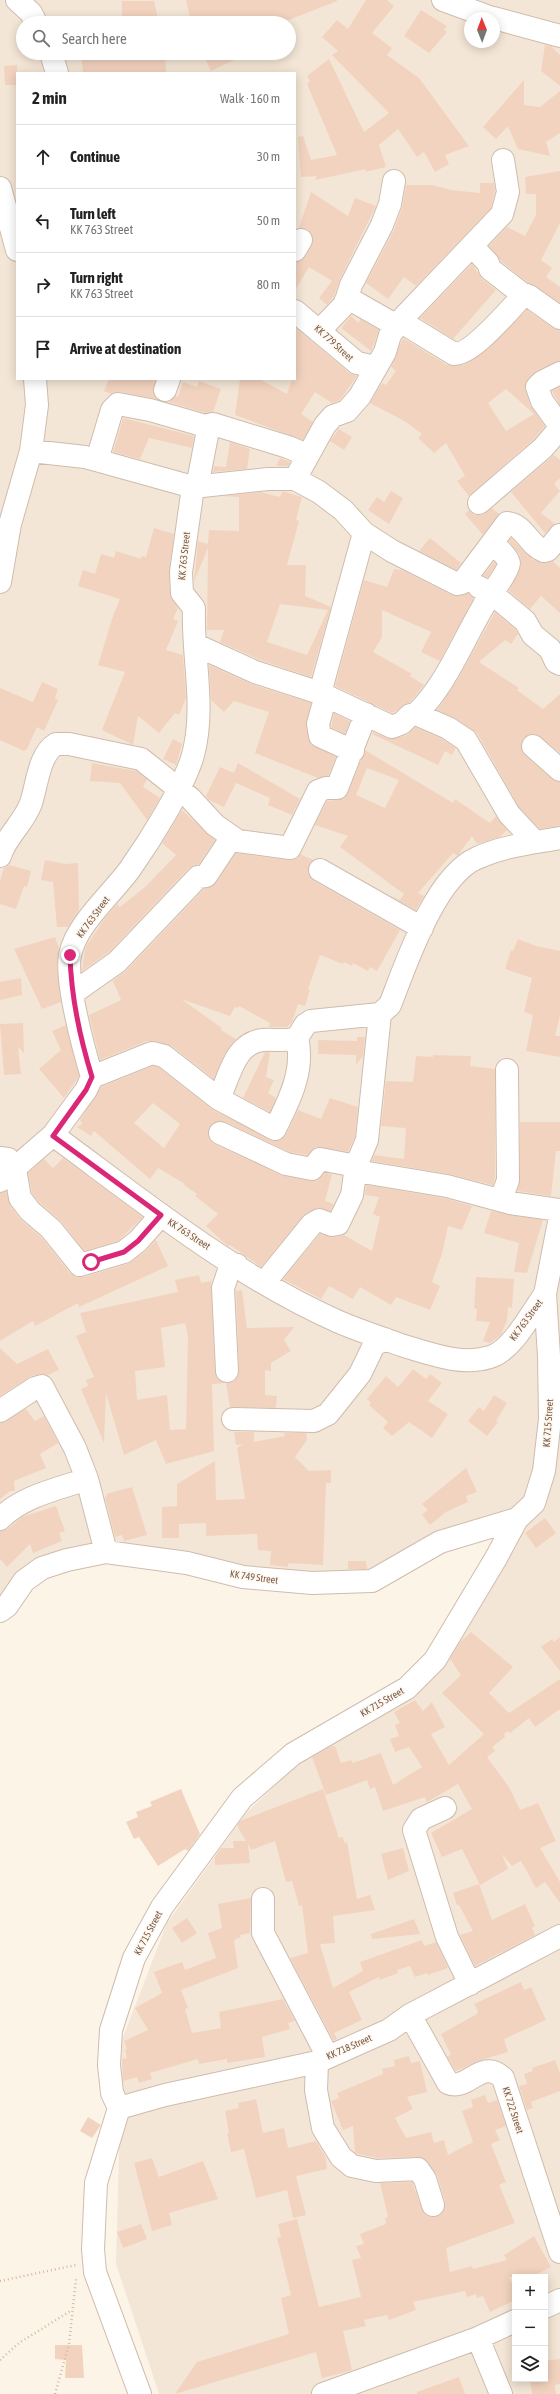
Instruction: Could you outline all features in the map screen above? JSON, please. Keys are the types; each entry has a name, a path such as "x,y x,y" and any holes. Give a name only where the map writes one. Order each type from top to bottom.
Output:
{"street":[{"path":"17,0 32,16"},
{"path":"442,0 476,12"},
{"path":"500,20 560,36"},
{"path":"52,60 57,72"},
{"path":"295,479 318,436 333,416 347,411 360,396 385,352 390,335 399,323 473,247 502,214 507,202 508,192 503,160"},
{"path":"320,330 345,302 351,285 382,225 395,186 394,181"},
{"path":"0,188 16,246"},
{"path":"473,247 488,263 490,269 521,293 529,296 560,318"},
{"path":"345,302 353,302 399,323 454,354 459,354 472,347 521,298 521,293"},
{"name":"KK 779 Street","path":"296,312 320,330 357,363 376,367"},
{"path":"479,503 543,448 560,427 542,401 537,387 542,382 560,372"},
{"path":"0,582 10,524 31,451 37,405 35,380"},
{"path":"97,460 112,410 118,404 150,410 209,427 209,425 214,424 242,431 307,455"},
{"name":"KK 763 Street","path":"92,1077 84,1050 73,993 70,955 78,934 130,869 178,790 192,756 199,716 199,672 194,608 182,593 181,572 195,487 209,427"},
{"path":"31,451 97,460 195,487 268,479 295,479 319,492 343,510 364,534 454,583 460,584 507,524 522,530 533,544 544,551 548,550 560,535"},
{"path":"353,751 320,736 318,724 323,694 364,534"},
{"path":"196,645 255,672 323,694 392,728 402,723 410,715 416,714 428,703 447,674 509,564 492,543"},
{"path":"464,580 491,594 525,621 533,635 550,649 556,662 560,664"},
{"path":"0,856 3,845 20,824 31,803 46,753 56,744 69,744 141,759 178,790 190,798 215,826 238,841 290,848 318,791 326,788 337,788 353,751 366,714"},
{"path":"416,714 448,728 466,740 509,814 535,842"},
{"path":"533,746 560,770"},
{"path":"73,993 117,962 198,876 206,876 232,837"},
{"path":"219,1099 241,1050 245,1047 260,1040 291,1040 297,1038 305,1025 311,1021 380,1014 390,1005 427,915 456,872 475,858 497,850 560,838"},
{"path":"320,870 422,928"},
{"path":"264,1283 312,1224 319,1220 332,1225 338,1224 352,1195 356,1169 367,1140 380,1014"},
{"path":"161,1215 138,1241 124,1252 80,1265 51,1229 30,1211 20,1198 5,1169 53,1136 86,1090 92,1077 152,1053 164,1056 219,1099 275,1129 290,1098 298,1075 299,1045 297,1038"},
{"path":"501,1200 508,1180 507,1070"},
{"path":"220,1133 286,1164 312,1170 320,1159 356,1169 447,1186 501,1200 560,1210"},
{"name":"KK 763 Street","path":"53,1136 161,1215 264,1283 339,1322 426,1353 458,1360 474,1361 492,1357 513,1340 545,1294"},
{"name":"KK 715 Street","path":"119,2108 112,2093 109,2065 111,2030 134,1958 162,1906 242,1798 293,1754 407,1688 435,1660 496,1558 517,1519 534,1503 544,1463 550,1419 549,1356 545,1294 560,1217"},
{"path":"227,1371 223,1288 228,1272 237,1265"},
{"path":"233,1419 314,1421 328,1414 360,1374 374,1345 385,1339"},
{"path":"0,1411 35,1388 42,1386 71,1441 87,1479 106,1552"},
{"path":"0,1519 7,1512 39,1495 87,1479"},
{"name":"KK 749 Street","path":"2,1606 24,1581 42,1568 67,1560 106,1552 187,1563 242,1577 312,1583 372,1581 440,1542 517,1519"},
{"path":"445,1808 421,1819 414,1830 447,1937 470,1984"},
{"path":"263,1899 263,1933 322,2059 316,2090 323,2128 341,2157 352,2166 376,2171 418,2169 425,2179 433,2205"},
{"name":"KK 718 Street","path":"119,2108 172,2093 322,2059 389,2030 410,2015 560,1936"},
{"name":"KK 722 Street","path":"410,2015 448,2083 452,2085 459,2084 488,2070 496,2072 503,2078 560,2252"},
{"path":"119,2108 96,2184 93,2249 95,2272 140,2394"},
{"path":"548,2306 560,2300"},
{"path":"323,2394 478,2338 512,2322"},
{"path":"478,2338 501,2394"}],"path":[{"path":"0,2281 78,2265 93,2249"},
{"path":"55,2394 69,2344 78,2265"},
{"path":"0,2360 20,2343 72,2310"}],"shaded area":[{"path":"0,0 560,0 560,2394 159,2394 116,2264 122,2040 167,1923 246,1813 303,1759 410,1696 530,1516 378,1580 55,1554 0,1603"}],"building":[{"path":"186,0 337,0 296,17 189,16"},
{"path":"366,0 387,0 394,6 372,33 392,48 387,55 419,78 469,146 445,155 449,164 435,172 424,152 417,157 398,129 379,145 386,167 365,172 366,169 315,180 317,176 301,177 298,137 303,136 311,160 337,155 307,84 310,81 307,76 329,59 364,132 389,113 332,55 338,51 322,37 337,20 348,29"},
{"path":"122,1 154,1 157,16 122,16"},
{"path":"421,10 447,26 444,29 447,32 429,53 404,36"},
{"path":"545,45 551,46 560,55 560,86 541,71"},
{"path":"82,60 165,60 166,72 83,72"},
{"path":"206,60 234,60 211,71"},
{"path":"17,65 16,85 5,85 4,66"},
{"path":"524,80 524,105 540,107 560,91 560,133 546,142 550,156 518,149 508,126 496,139 483,127"},
{"path":"560,171 560,223 541,260 552,268 546,277 560,287 560,303 527,282 501,261 489,246 507,227 525,236 536,215 536,194 526,194 525,177"},
{"path":"480,183 494,183 495,191 491,208 416,286 404,277 388,299 366,283 394,230 402,208 406,185 432,185 451,190 480,193"},
{"path":"311,192 348,216 355,198 376,206 340,279 334,296 327,305 319,298 332,281 309,267 296,288 296,262 305,257 313,241 308,230 299,228"},
{"path":"472,264 482,279 496,290 453,339 420,318"},
{"path":"527,310 553,328 560,330 560,361 536,371 525,385 530,405 545,426 534,439 469,496 457,481 465,476 446,443 434,453 418,438 422,434 406,422 370,403 382,383 386,385 396,371 391,367 403,338 447,365 464,365 488,349","holes":["506,389 534,414 506,431 488,403"]},
{"path":"351,316 359,323 360,319 379,330 371,351 341,328"},
{"path":"296,328 349,373 357,376 340,400 332,403 315,392 301,414 313,422 303,440 235,415 240,380 261,380 287,394 292,380 296,380"},
{"path":"109,380 156,380 153,392 157,399 120,392 111,394 104,391"},
{"path":"199,381 221,389 213,412 206,413 168,402 175,396 178,397 183,382 197,387"},
{"path":"560,387 560,405 552,391"},
{"path":"123,418 194,436 192,448 149,438 140,459 113,452"},
{"path":"339,429 352,437 344,450 330,441"},
{"path":"230,442 250,449 247,469 213,472 214,466 226,467"},
{"path":"554,455 560,460 560,478 554,484 560,491 541,513 555,524 545,533 511,492"},
{"path":"280,458 290,462 288,466 276,466"},
{"path":"391,491 403,498 389,524 368,510 377,497 384,502"},
{"path":"260,492 280,497 282,492 285,492 302,497 296,520 299,521 287,565 306,565 305,596 331,607 311,677 260,660 220,642 224,630 207,630 208,548 194,582 198,541 208,544 209,530 239,531 239,497 223,496","holes":["280,604 328,610 307,655 267,642"]},
{"path":"492,508 499,514 483,535 465,514 469,510 475,515 482,515"},
{"path":"154,528 174,534 169,573 170,594 178,608 173,619 178,621 166,650 183,655 186,698 179,715 175,713 159,733 138,716 133,745 102,730 125,672 98,665 112,619 120,599 78,586 83,570 95,574 101,554 114,558 116,551 141,559 141,556 146,557"},
{"path":"430,538 461,563 456,570 419,551"},
{"path":"511,538 533,560 546,563 553,561 560,568 560,613 541,596 530,609 509,591 521,566 520,555 509,541"},
{"path":"494,562 496,564 488,577 483,576"},
{"path":"394,569 402,570 451,595 459,596 468,593 474,598 440,661 421,652 431,632 382,610 382,637 373,652 412,674 410,676 424,685 410,702 392,713 335,686 364,580 387,587"},
{"path":"495,612 515,629 518,634 511,644 505,640 479,662 519,688 517,690 543,709 560,694 560,753 536,734 524,737 521,744 525,755 552,779 560,782 560,826 540,829 519,807 477,733 455,718 437,710 458,679"},
{"path":"209,665 251,684 311,703 306,726 310,743 336,757 328,776 318,778 255,753 269,712 234,701 224,712 211,700"},
{"path":"42,682 58,689 55,698 58,700 44,731 37,727 27,749 24,751 0,740 0,688 33,702"},
{"path":"334,713 350,721 345,734 331,727"},
{"path":"415,727 442,739 456,748 452,755 445,751 438,765 372,734 373,732 392,739 407,735"},
{"path":"173,739 182,744 176,765 163,759"},
{"path":"365,750 453,803 455,799 490,823 496,816 507,830 500,837 477,844 472,836 458,856 453,853 418,893 424,896 416,910 390,896 400,900 404,894 340,847 348,836 315,825 327,801 344,799 348,793","holes":["367,768 399,780 385,808 356,795"]},
{"path":"92,763 136,771 147,779 143,787 160,798 147,820 120,783 90,781"},
{"path":"238,763 300,799 292,815 268,805 270,798 236,783 224,807 209,800 206,796 220,767 234,773"},
{"path":"182,810 215,840 199,864 189,868 109,952 82,971 85,948 105,918 117,904 120,907 145,887 176,855 162,843"},
{"path":"236,853 288,860 295,859 300,854 313,860 308,870 314,881 400,930 377,971 370,967 368,971 353,963 352,966 344,962 343,964 320,955 308,989 310,990 305,1006 298,1004 292,1022 287,1027 269,1027 270,1023 239,1006 238,1008 235,1007 230,1016 181,999 222,1028 221,1030 236,1039 224,1055 214,1079 172,1046 155,1041 147,1041 100,1060 89,1015 121,1000 113,981 109,983 126,971 204,889 216,883"},
{"path":"45,860 65,864 78,863 79,910 68,927 57,927 53,882 41,880"},
{"path":"9,865 31,871 27,887 24,886 16,909 0,904 0,881 4,868"},
{"path":"55,937 59,948 57,967 61,1002 42,1009 14,949"},
{"path":"518,939 536,946 560,951 560,1015 555,1036 560,1036 560,1057 526,1051 533,1015 524,1012 532,978 505,969 511,950 513,951"},
{"path":"21,978 22,995 0,1000 0,982"},
{"path":"23,1023 24,1053 18,1047 21,1074 4,1075 0,1024"},
{"path":"66,1025 79,1076 64,1098 39,1069 61,1050 52,1031"},
{"path":"357,1037 365,1037 363,1056 356,1065 356,1055 318,1054 318,1040 357,1041"},
{"path":"265,1052 270,1052 266,1077 274,1080 268,1093 276,1098 270,1112 243,1098"},
{"path":"433,1055 471,1056 470,1066 495,1069 495,1178 493,1185 449,1174 372,1161 374,1155 404,1159 406,1128 381,1126 386,1081 413,1082 416,1056 433,1057"},
{"path":"153,1066 158,1067 213,1110 275,1141 281,1140 286,1135 298,1110 321,1119 330,1098 358,1107 355,1137 348,1152 316,1147 307,1155 290,1152 225,1122 213,1123 209,1128 210,1140 214,1144 281,1175 317,1181 325,1173 332,1174 325,1201 334,1204 330,1211 318,1208 306,1213 261,1267 230,1245 228,1246 206,1226 218,1214 195,1196 197,1194 184,1185 185,1184 158,1168 150,1179 94,1131 91,1136 77,1127 82,1124 80,1120 101,1087","holes":["153,1103 180,1124 164,1148 134,1123"]},
{"path":"520,1122 560,1122 560,1151 556,1151 551,1196 517,1191 520,1180"},
{"path":"63,1158 143,1217 118,1241 84,1251 61,1221 39,1202 32,1193 28,1173 44,1159 53,1168"},
{"path":"366,1185 444,1198 472,1206 462,1230 448,1226 442,1254 432,1282 440,1286 430,1310 396,1297 391,1305 360,1287 353,1299 329,1286 321,1299 283,1279 320,1234 334,1237 344,1235 372,1251 380,1217 373,1214 379,1197 365,1195"},
{"path":"6,1191 10,1205 20,1219 42,1238 70,1273 76,1277 84,1277 128,1264 146,1251 156,1240 168,1266 79,1307 78,1303 35,1326 33,1321 0,1341 0,1193"},
{"path":"491,1211 543,1220 527,1273 514,1272 519,1243 484,1233"},
{"path":"199,1275 201,1283 211,1281 215,1372 217,1378 225,1383 212,1384 214,1451 166,1464 156,1440 124,1455 106,1393 104,1443 81,1389 88,1386 86,1380 94,1377 76,1336 86,1332 80,1313 178,1292 175,1280","holes":["185,1323 188,1337 186,1429 170,1430 167,1395 137,1400 135,1371 165,1367 161,1328"]},
{"path":"476,1277 514,1279 512,1308 508,1307 507,1320 501,1335 490,1343 483,1341 490,1322 476,1321 477,1309 474,1308"},
{"path":"242,1290 247,1328 294,1327 284,1340 291,1351 271,1363 271,1371 265,1370 265,1395 277,1396 276,1408 230,1407 226,1383 234,1381 239,1371 236,1291"},
{"path":"0,1348 17,1364 48,1349 59,1370 48,1375 44,1374 31,1376 0,1396"},
{"path":"413,1369 426,1379 430,1374 442,1383 428,1401 448,1414 432,1438 409,1422 392,1436 383,1428 388,1422 369,1405 371,1403 367,1399 386,1376 398,1387"},
{"path":"494,1395 507,1403 496,1421 498,1422 487,1436 468,1421 479,1407 484,1411"},
{"path":"26,1409 35,1421 44,1416 58,1443 40,1454 46,1468 14,1481 15,1491 10,1491 0,1499 0,1423"},
{"path":"234,1432 254,1432 254,1442 285,1436 284,1433 306,1433 307,1440 295,1457 309,1471 331,1470 331,1483 326,1483 323,1565 288,1563 288,1567 270,1565 271,1551 258,1550 257,1534 206,1536 206,1523 179,1524 179,1538 162,1538 162,1507 177,1506 177,1484 215,1461 216,1500 245,1499 237,1448 243,1444 236,1445"},
{"path":"466,1468 477,1492 466,1496 468,1502 446,1512 430,1525 422,1515 428,1510 422,1504"},
{"path":"132,1487 147,1535 124,1541 122,1535 115,1537 105,1497 107,1496 106,1494"},
{"path":"56,1506 65,1531 59,1533 62,1541 33,1553 30,1544 7,1567 0,1559 0,1531 8,1529 22,1517"},
{"path":"545,1518 556,1533 536,1548 525,1533"},
{"path":"348,1561 366,1561 367,1569 348,1569"},
{"path":"471,1632 513,1667 489,1693 509,1713 560,1679 560,1709 535,1727 529,1718 510,1733 508,1731 504,1734 505,1737 492,1747 495,1751 487,1757 509,1787 520,1810 538,1803 556,1841 540,1848 560,1882 560,1903 545,1882 536,1888 521,1861 512,1866 502,1854 508,1869 480,1885 462,1849 442,1857 431,1833 472,1809 458,1784 427,1802 425,1797 383,1811 375,1787 370,1789 367,1780 326,1795 312,1757 332,1746 335,1746 341,1763 351,1760 353,1763 381,1753 393,1785 422,1767 409,1747 395,1752 390,1739 399,1736 395,1725 400,1723 394,1712 415,1700 423,1711 432,1702 445,1727 431,1734 449,1765 484,1734 442,1693 461,1675 450,1659 460,1642"},
{"path":"560,1637 560,1671 541,1647 552,1639 554,1642"},
{"path":"181,1789 200,1834 188,1851 185,1849 158,1866 139,1837 134,1839 126,1822 138,1817 136,1812 152,1806 150,1802"},
{"path":"323,1789 339,1838 343,1837 344,1843 347,1842 357,1899 370,1895 375,1910 333,1916 335,1943 320,1944 333,1988 363,1971 360,1962 422,1940 424,1946 436,1942 448,1968 428,1975 427,1973 415,1977 410,1966 397,1970 398,1973 380,1980 379,1977 349,1992 362,2020 334,2033 337,2039 334,2041 290,1958 308,1953 302,1905 299,1906 292,1881 286,1882 275,1841 251,1850 248,1844 250,1863 215,1865 215,1857 221,1848 234,1848 233,1841 246,1841 237,1826 240,1821"},
{"path":"403,1848 409,1871 388,1880 381,1854"},
{"path":"479,1884 492,1920 525,1904 535,1926 532,1928 535,1935 475,1966 460,1935 473,1931 459,1905 457,1905 453,1893"},
{"path":"251,1898 250,1933 240,1935 241,1937 234,1940 238,1968 181,1990 188,2008 185,2009 192,2033 221,2028 219,2012 283,1999 295,2021 288,2023 290,2029 262,2037 265,2057 227,2063 227,2059 199,2064 198,2059 150,2073 152,2079 139,2083 137,2077 123,2081 122,2059 127,2058 125,2050 127,2049 124,2041 148,2030 135,2008 162,1993 154,1972 182,1962 185,1970 216,1958 208,1933 222,1928 218,1904"},
{"path":"187,1918 197,1933 182,1943 172,1928"},
{"path":"414,1919 420,1934 372,1939 371,1934"},
{"path":"521,1982 524,1990 531,1987 546,2020 504,2039 508,2052 478,2061 456,2071 447,2056 451,2055 441,2034 477,2014 478,2011 474,2004"},
{"path":"409,2056 411,2063 420,2061 427,2092 407,2097 413,2109 395,2118 406,2138 431,2132 434,2143 444,2140 448,2155 473,2142 462,2111 473,2107 471,2100 485,2095 488,2103 497,2100 506,2126 495,2130 500,2140 491,2144 506,2182 499,2185 515,2223 446,2248 450,2272 472,2266 473,2269 507,2260 504,2255 534,2236 551,2267 537,2274 512,2274 512,2277 509,2277 512,2284 512,2301 490,2312 483,2296 477,2298 476,2294 467,2297 465,2291 413,2302 416,2310 389,2320 387,2315 364,2320 366,2326 343,2331 352,2370 322,2378 316,2352 175,2394 197,2362 289,2334 281,2298 291,2295 277,2238 281,2237 278,2224 297,2219 319,2307 361,2297 352,2260 361,2258 356,2246 364,2244 360,2234 386,2224 385,2218 388,2217 380,2183 412,2182 424,2214 436,2217 442,2213 445,2201 437,2175 428,2162 418,2157 377,2158 355,2153 353,2126 343,2130 331,2101 339,2098 337,2093 383,2074 382,2069 395,2066 394,2060"},
{"path":"555,2060 560,2073 560,2091 531,2102 533,2108 527,2110 519,2086 527,2084 524,2074 533,2071 532,2068"},
{"path":"256,2099 263,2133 284,2128 288,2148 316,2141 325,2156 327,2169 296,2176 306,2215 293,2218 287,2190 256,2198 244,2149 231,2152 227,2133 229,2133 225,2111 239,2108 238,2103"},
{"path":"88,2117 101,2125 92,2138 80,2131"},
{"path":"152,2158 159,2177 203,2161 218,2199 169,2213 172,2225 152,2231 134,2163"},
{"path":"141,2224 147,2239 123,2248 117,2232"},
{"path":"55,2345 82,2345 84,2378 65,2378 66,2360 55,2359"},
{"path":"560,2359 560,2384 555,2385 556,2394 532,2394 530,2382 548,2382 548,2361"},
{"path":"459,2377 465,2394 417,2394 417,2392"}],"route":[{"path":"70,955 70,979 84,1050 92,1077 86,1090 64,1118 53,1136 161,1215 138,1241 124,1252 91,1262"}]}
